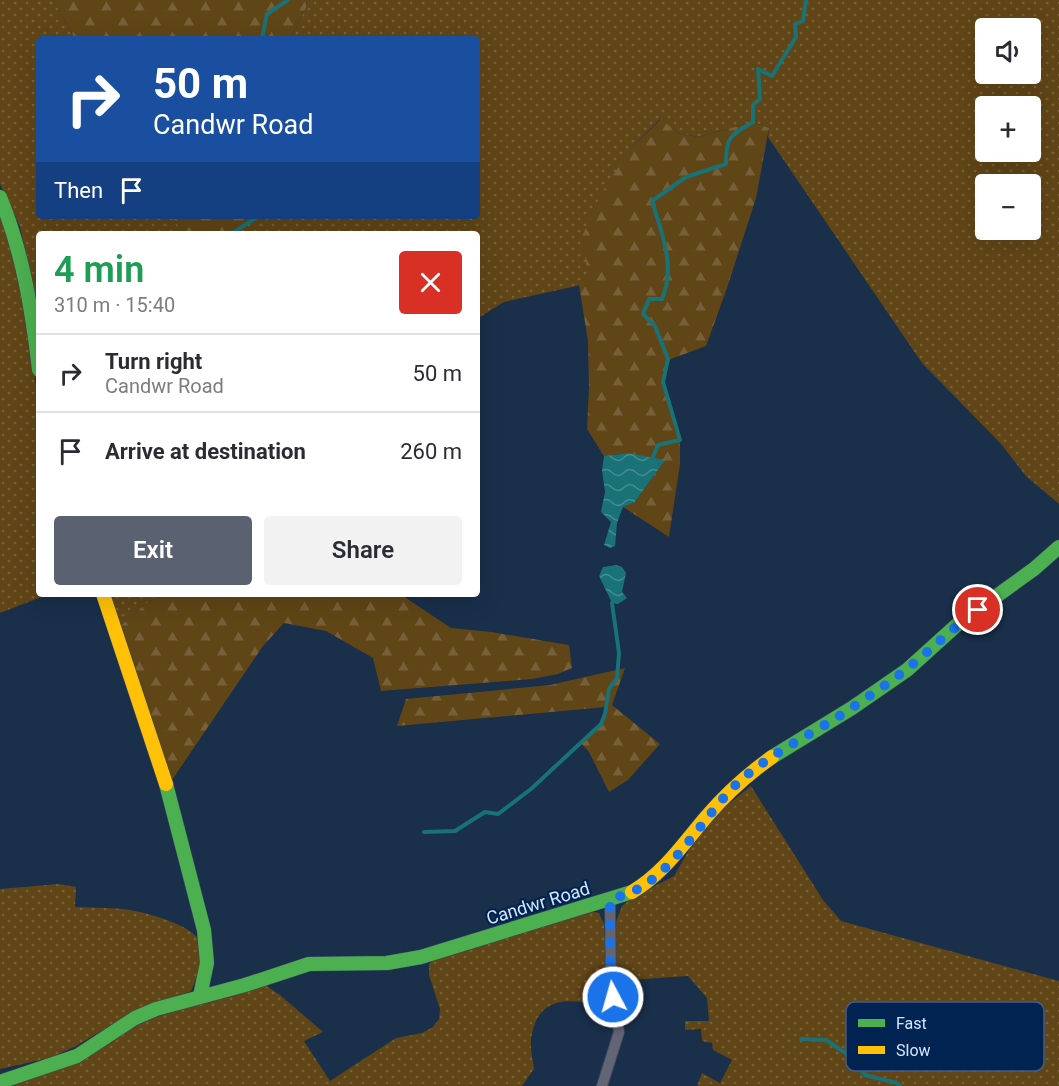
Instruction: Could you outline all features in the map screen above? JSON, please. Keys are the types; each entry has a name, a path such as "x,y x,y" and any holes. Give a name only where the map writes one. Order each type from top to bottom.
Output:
{"street":[{"path":"0,197 20,248 32,302 36,341"},
{"name":"Candwr Road","path":"0,1082 77,1056 135,1018 156,1009 245,985 309,964 387,963 421,957 633,892 653,879 678,853 707,816 749,774 771,757 852,708 907,669 959,623 1034,569 1059,547"},
{"path":"104,597 172,801 204,930 207,963 200,996"},
{"path":"602,1086 618,1032 611,984 610,900"}],"green space":[{"path":"0,0 53,0 73,36 36,36 36,219 174,219 182,231 36,231 36,298 20,227 0,184"},
{"path":"53,0 307,0 306,8 292,36 73,36"},
{"path":"307,0 1059,0 1059,504 1026,476 1001,444 922,363 768,137 769,128 753,122 698,137 678,133 660,119 630,149 590,283 504,302 480,317 480,231 236,231 254,219 480,219 480,36 292,36 306,8"},
{"path":"661,119 678,133 698,137 753,122 769,128 756,198 706,346 668,360 663,382 680,440 680,464 669,537 623,507 634,503 664,461 628,453 604,456 587,429 588,341 579,285 590,282 581,239 601,194 630,149"},
{"path":"0,213 7,231 23,294 36,386 36,597 41,597 0,613"},
{"path":"174,219 254,219 236,231 182,231"},
{"path":"109,597 154,597 119,627"},
{"path":"154,597 404,597 451,628 569,645 572,668 558,674 532,679 381,691 373,658 326,631 284,623 263,646 172,780 119,627"},
{"path":"625,668 612,705 660,744 628,780 609,792 589,752 580,742 601,724 606,707 397,726 406,699 550,685"},
{"path":"751,786 823,900 841,921 1059,981 1059,1086 697,1086 702,1073 720,1083 732,1060 713,1050 712,1043 702,1041 701,1029 685,1030 685,1021 709,1021 707,998 688,976 616,981 614,927 622,906 632,898 674,876 692,845 720,811"},
{"path":"59,884 76,887 75,907 135,911 171,922 190,931 200,942 201,961 198,974 191,991 123,1018 76,1046 50,1058 0,1069 0,889"},
{"path":"588,911 599,913 604,924 609,1008 570,1001 548,1006 534,1025 531,1044 534,1069 522,1086 5,1086 149,1019 265,985 323,1032 304,1041 330,1081 396,1038 422,1033 433,1027 439,1019 440,1009 429,975 429,964 436,958"}],"water":[{"path":"628,453 665,460 634,503 623,507 617,523 615,546 610,548 604,545 611,522 601,512 605,492 602,470 604,456"},
{"path":"616,565 622,567 626,573 622,592 627,598 618,604 612,603 599,576 603,567"}],"waterway":[{"path":"263,36 267,14 288,0"},
{"path":"653,457 658,445 680,440 663,382 668,359 655,326 643,314 649,299 662,299 668,274 666,250 652,201 686,177 726,164 728,142 734,134 753,122 753,105 760,99 758,69 772,76 796,37 795,24 803,21 806,0"},
{"path":"236,231 254,219"},
{"path":"424,832 455,831 485,812 498,814 531,789 601,724 609,689 617,678 619,653 612,603"},
{"path":"801,1039 826,1040 846,1053"},
{"path":"862,1071 865,1075 897,1083 900,1086"}],"traffic: fast":[{"path":"0,197 21,261 36,348"},
{"path":"772,757 852,708 907,670 959,623 1034,569 1059,547"},
{"path":"166,784 204,930 207,963 200,996"},
{"path":"0,1082 77,1056 135,1018 156,1009 245,985 309,964 387,963 421,957 632,892"}],"traffic: slow":[{"path":"104,597 166,784"},
{"path":"632,892 663,867 730,792 772,757"}],"route":[{"path":"613,997 610,900 633,892 653,879 742,779 771,757 852,708 907,669 959,623 978,610"}]}
